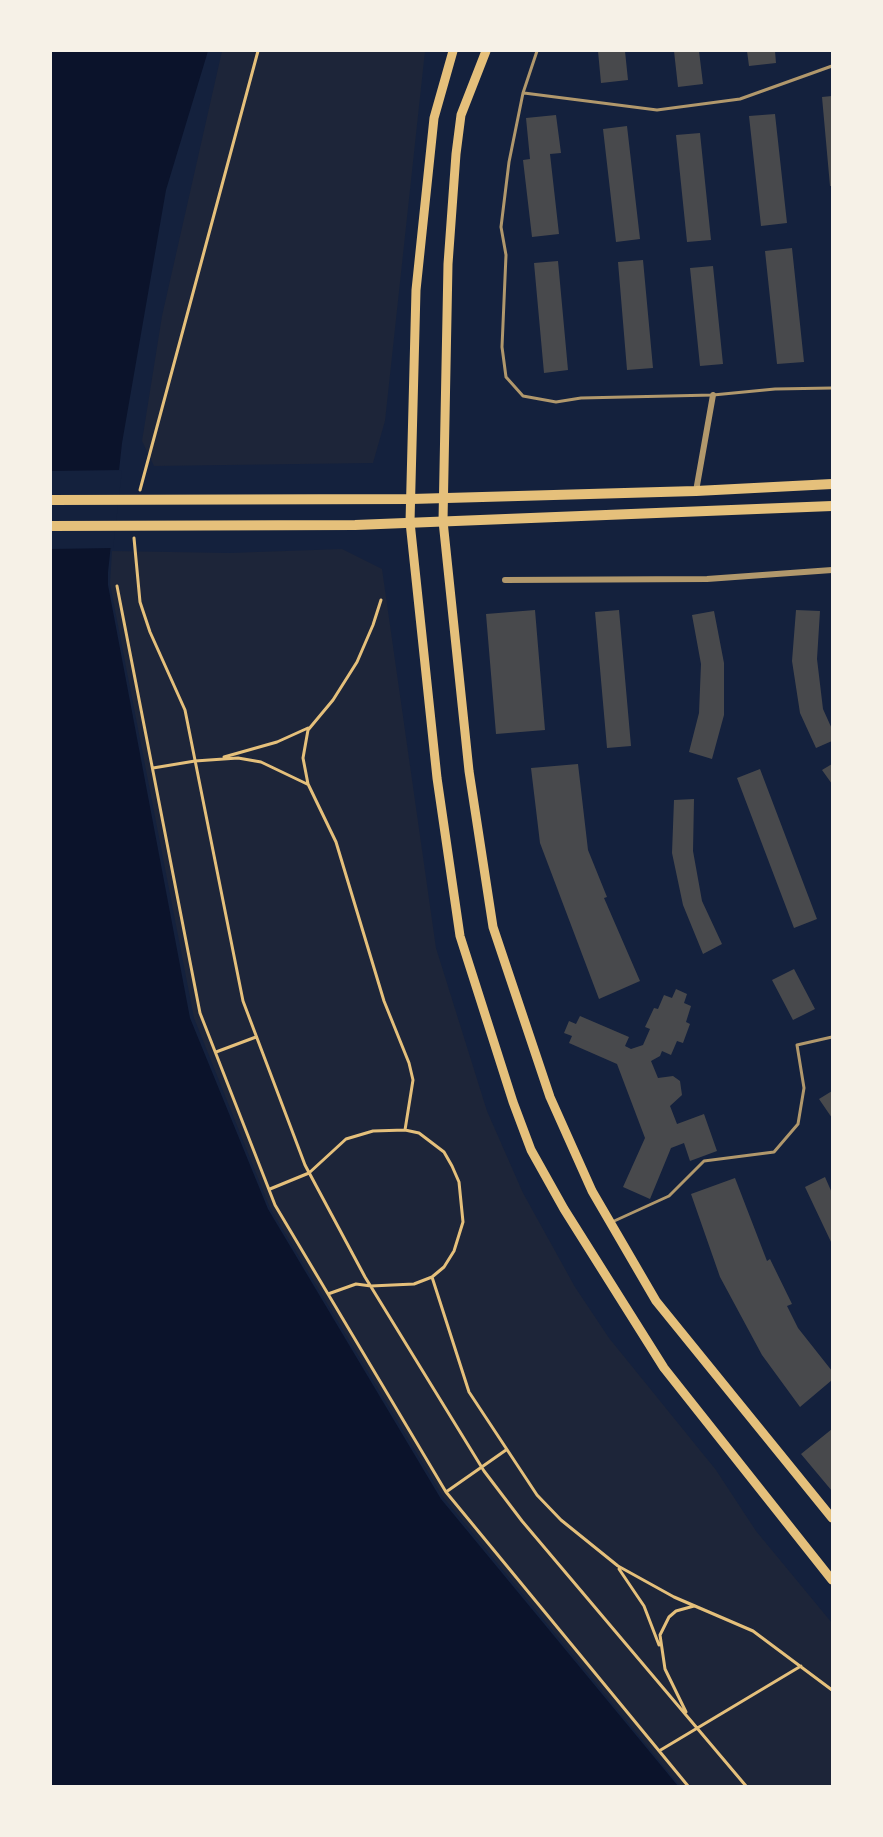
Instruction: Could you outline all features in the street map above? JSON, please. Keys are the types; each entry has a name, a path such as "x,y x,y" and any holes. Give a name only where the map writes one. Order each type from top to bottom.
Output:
{"main road":[{"path":"453,51 434,118 416,290 410,522 437,778 460,936 513,1102 531,1150 564,1209 664,1368 832,1580"},
{"path":"486,51 461,115 456,154 448,264 443,521 469,771 493,927 550,1097 592,1191 656,1301 832,1518"},
{"path":"51,500 411,499 696,491 832,484"},
{"path":"51,526 355,525 832,506"}],"street":[{"path":"696,491 713,395"},
{"path":"505,580 707,579 832,570"}],"lane":[{"path":"537,51 523,93 509,162 501,227 506,255 502,347 506,377 523,396 556,402 581,398 713,395 775,389 832,388"},
{"path":"523,93 657,111 740,99 832,66"},
{"path":"610,1222 669,1196 704,1161 774,1152 798,1124 804,1088 798,1045 832,1038"}],"path":[{"path":"138,501 258,51"},
{"path":"134,535 134,557 140,602 150,632 176,685 185,710 243,1001 309,1173 371,1286 482,1468 522,1521 746,1786"},
{"path":"117,586 200,1013 276,1205 446,1492 688,1786"},
{"path":"381,600 374,625 357,662 333,700 311,726 304,743 303,758 308,784 336,842 384,1001 409,1063 413,1080 405,1130"},
{"path":"219,758 278,742 311,726"},
{"path":"153,768 219,758 261,762 308,784"},
{"path":"216,1052 256,1037"},
{"path":"269,1189 309,1173 346,1139 373,1131 405,1130 418,1133 444,1152 459,1182 463,1222 460,1237 444,1267 432,1277 414,1284 371,1286 356,1284 328,1294"},
{"path":"432,1277 469,1392 537,1495 561,1520 618,1566 696,1606 753,1631 832,1690"},
{"path":"446,1492 506,1450"},
{"path":"618,1566 644,1606 660,1647 665,1669 692,1721"},
{"path":"660,1647 663,1625 669,1617 676,1611 696,1606"},
{"path":"659,1751 801,1666"}],"shaded area":[{"path":"51,51 208,51 166,190 122,443 108,572 108,585 190,1018 268,1209 441,1499 678,1786 51,1786"},
{"path":"222,51 425,51 385,421 373,463 154,466 142,441 162,316"},
{"path":"342,549 382,569 436,948 487,1111 523,1193 575,1287 609,1338 716,1470 756,1531 832,1623 832,1786 680,1786 443,1497 270,1208 194,1018 110,584 112,551 229,553"}],"pier":[{"path":"122,470 113,548 51,549 51,471"}],"building":[{"path":"598,51 625,51 628,80 601,83"},
{"path":"674,51 699,51 703,84 678,87"},
{"path":"747,51 775,51 776,63 749,66"},
{"path":"832,96 832,186 830,186 822,97"},
{"path":"775,114 787,223 761,226 749,116"},
{"path":"556,115 561,153 550,154 559,234 532,237 523,160 530,159 526,118"},
{"path":"627,126 640,239 616,242 603,129"},
{"path":"700,133 711,240 687,242 676,135"},
{"path":"792,248 804,362 777,364 765,251"},
{"path":"643,260 653,368 627,370 618,262"},
{"path":"558,261 568,370 544,373 534,263"},
{"path":"713,266 723,364 700,366 690,268"},
{"path":"535,610 545,730 496,734 486,614"},
{"path":"619,610 631,746 607,748 595,612"},
{"path":"796,610 820,611 817,659 823,709 832,729 832,741 816,748 800,713 792,661"},
{"path":"714,611 724,663 724,715 712,759 689,752 699,713 701,664 692,615"},
{"path":"578,764 588,850 607,897 604,898 640,981 599,999 540,843 531,768"},
{"path":"832,764 832,784 822,770"},
{"path":"760,769 817,919 794,928 737,778"},
{"path":"694,799 693,851 702,901 722,944 703,954 683,905 672,853 674,800"},
{"path":"794,969 815,1009 793,1020 772,980"},
{"path":"676,989 687,994 684,1003 691,1006 686,1022 690,1024 683,1043 677,1041 671,1055 662,1051 660,1056 651,1061 658,1078 673,1076 680,1081 682,1095 670,1106 677,1124 704,1114 717,1151 690,1161 684,1143 671,1148 650,1199 623,1187 645,1138 617,1064 569,1043 572,1036 564,1033 569,1021 576,1024 580,1016 629,1037 625,1046 631,1049 643,1045 650,1029 645,1027 654,1008 658,1009 664,995 672,998"},
{"path":"832,1091 832,1118 819,1099"},
{"path":"825,1177 832,1193 832,1244 805,1187"},
{"path":"735,1178 767,1261 770,1259 792,1304 787,1306 798,1328 832,1371 832,1380 800,1407 762,1355 720,1277 691,1194"},
{"path":"832,1429 832,1491 801,1454"}]}
